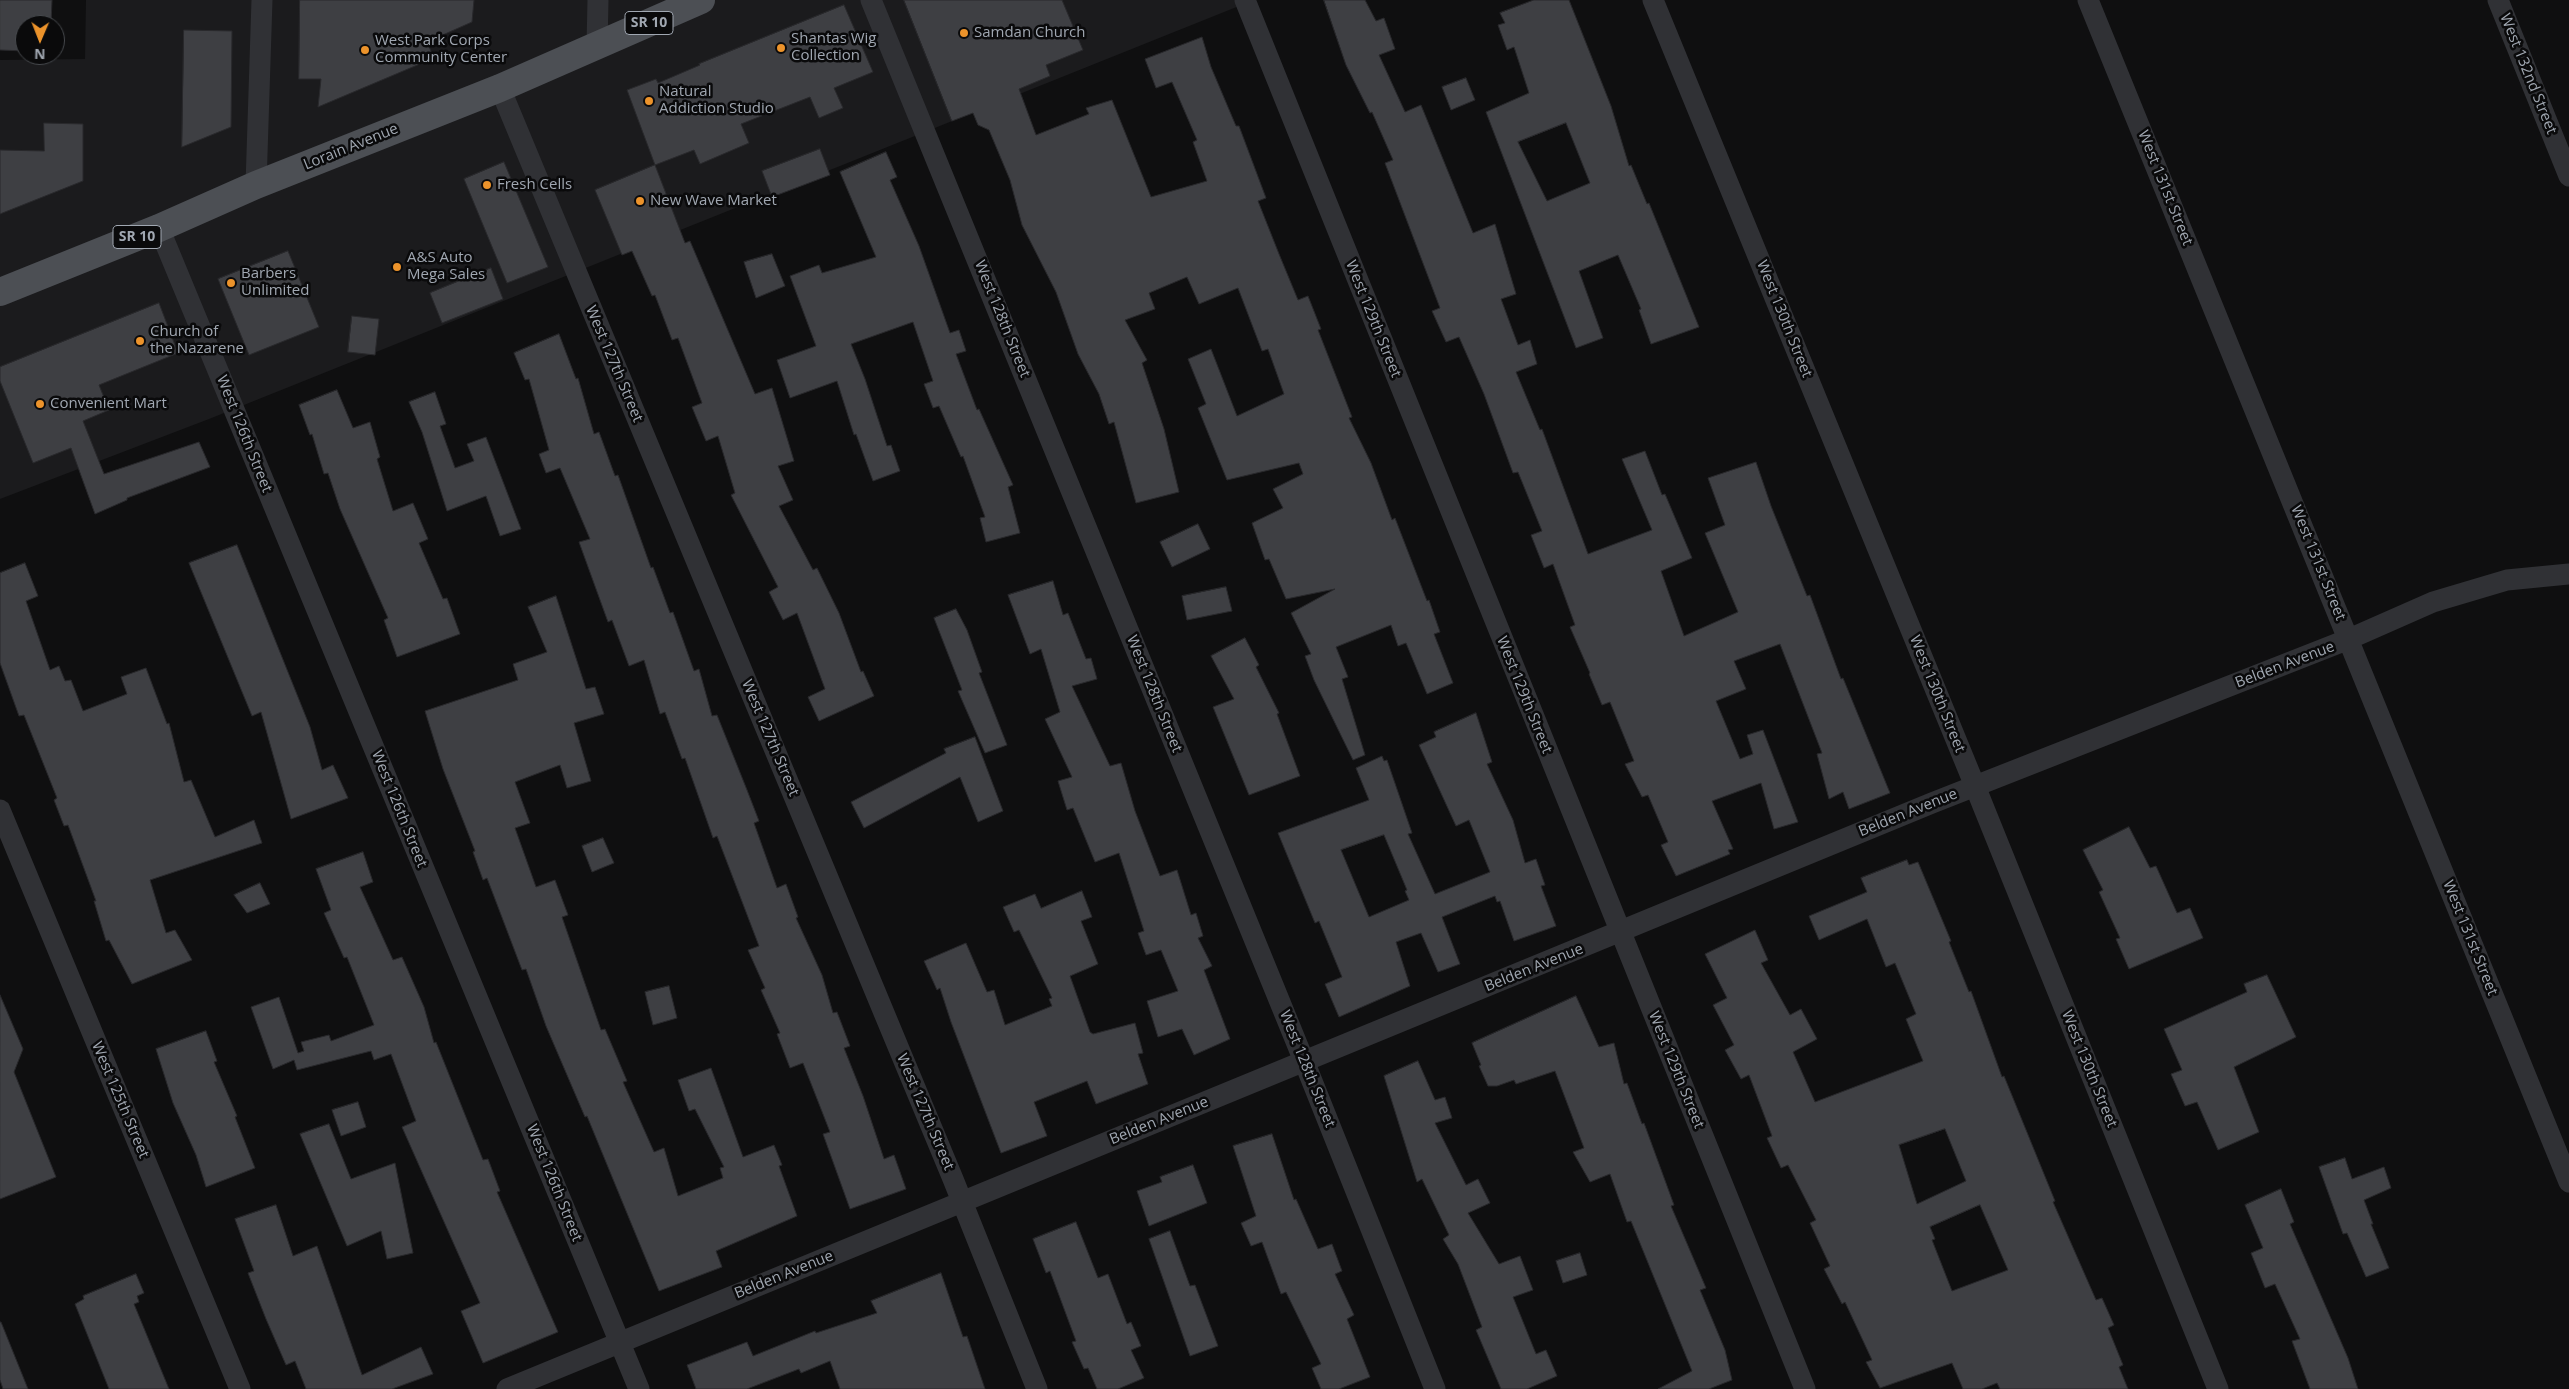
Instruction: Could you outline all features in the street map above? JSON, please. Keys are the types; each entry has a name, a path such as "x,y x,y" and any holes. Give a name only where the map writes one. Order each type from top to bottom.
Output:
{"main road":[{"name":"Lorain Avenue","path":"0,292 159,228 256,185 500,88 701,0"}],"street":[{"path":"256,185 262,0"},
{"path":"597,46 598,0"},
{"name":"West 128th Street","path":"871,0 1304,1061 1435,1389"},
{"name":"West 129th Street","path":"1245,0 1805,1389"},
{"name":"West 130th Street","path":"1654,0 1975,786 2218,1389"},
{"name":"West 131st Street","path":"2088,0 2569,1182"},
{"name":"West 132nd Street","path":"2498,0 2569,176"},
{"name":"West 127th Street","path":"500,88 962,1202 1037,1389"},
{"name":"West 126th Street","path":"159,228 638,1389"},
{"name":"Belden Avenue","path":"506,1389 1975,786 2349,639 2433,602 2507,580 2569,574"},
{"name":"West 125th Street","path":"0,810 240,1389"}],"shaded area":[{"path":"86,0 1254,0 209,419 0,499 0,60 15,60 15,65 65,65 65,59 85,59"}],"building":[{"path":"0,0 52,0 51,15 15,15 15,51 0,50"},
{"name":"West Park Corps Community Center","path":"300,0 474,0 472,22 427,42 434,58 318,107 321,79 299,79"},
{"path":"904,0 1062,0 1083,50 1046,65 1050,76 1019,89 1036,135 1089,114 1086,108 1112,100 1151,197 1207,181 1193,142 1197,140 1172,82 1156,88 1145,59 1202,37 1211,67 1236,126 1239,126 1266,198 1258,201 1279,254 1298,300 1308,296 1321,329 1318,330 1352,417 1349,418 1371,463 1392,520 1395,518 1427,601 1429,600 1440,632 1434,634 1453,683 1427,694 1406,643 1398,646 1391,625 1336,647 1348,677 1342,679 1365,755 1353,760 1314,680 1305,656 1311,654 1291,613 1335,589 1286,599 1269,559 1265,560 1252,523 1283,508 1273,489 1303,474 1299,463 1227,480 1198,408 1206,404 1188,359 1211,349 1237,416 1284,394 1268,349 1262,351 1238,288 1199,304 1187,277 1149,293 1155,309 1125,320 1147,360 1142,363 1164,429 1179,492 1136,503 1114,422 1109,424 1099,394 1078,354 1056,292 1022,225 1010,180 989,130 978,125 973,113 952,121"},
{"path":"1324,0 1365,0 1376,21 1384,18 1395,49 1379,55 1405,112 1421,105 1473,233 1495,224 1516,294 1501,299 1518,345 1530,340 1537,364 1516,372 1540,430 1542,429 1588,554 1652,530 1622,459 1645,451 1662,495 1665,494 1692,558 1661,571 1684,636 1738,612 1705,533 1725,525 1708,478 1756,462 1771,506 1807,596 1810,595 1841,679 1843,678 1890,793 1849,809 1843,792 1829,799 1817,754 1822,753 1780,644 1734,661 1746,689 1716,701 1740,759 1753,754 1747,735 1763,730 1798,822 1774,829 1761,783 1712,801 1733,849 1728,850 1730,854 1676,876 1661,845 1668,842 1648,795 1642,797 1625,764 1634,761 1610,702 1602,705 1570,627 1575,625 1553,564 1544,568 1531,535 1542,531 1518,472 1513,473 1484,394 1459,337 1446,342 1432,311 1440,308 1385,163 1393,160 1372,112 1370,113 1346,65"},
{"path":"1534,0 1569,0 1611,106 1629,166 1631,165 1647,204 1649,203 1699,327 1651,344 1639,310 1641,309 1618,255 1579,271 1603,338 1576,348 1486,112 1529,93 1514,47 1507,50 1498,25 1505,23 1500,13","holes":["1566,123 1590,183 1547,201 1518,142"]},
{"path":"844,5 873,72 834,88 843,108 819,118 810,97 741,124 749,143 700,164 694,150 655,165 627,90 656,79 658,83 699,64"},
{"path":"184,30 232,31 231,127 182,147"},
{"path":"1466,78 1475,100 1451,110 1442,87"},
{"path":"44,123 83,124 83,181 0,214 0,150 44,151"},
{"path":"820,149 830,175 772,197 762,171"},
{"path":"886,152 897,177 890,180 919,246 950,333 959,330 966,351 956,354 977,410 979,409 1013,485 1008,487 1020,533 986,542 980,518 985,517 963,456 961,457 939,406 933,408 924,384 933,381 913,322 851,344 865,379 887,446 891,445 900,471 873,481 856,434 854,435 837,381 790,398 777,360 816,346 790,276 819,265 822,273 876,257 840,172"},
{"path":"504,162 548,267 507,283 464,179"},
{"path":"655,165 685,243 690,241 755,394 772,388 794,461 778,466 793,500 779,506 813,570 817,568 839,613 861,672 863,671 874,696 819,721 808,697 825,689 797,613 783,620 769,592 778,587 731,495 735,493 718,436 706,441 692,407 702,403 678,338 672,340 655,295 652,296 632,251 622,255 595,190"},
{"path":"288,251 319,327 249,355 218,279"},
{"path":"772,254 785,286 756,298 744,262"},
{"path":"491,268 503,299 442,323 430,293"},
{"path":"159,303 178,353 99,385 109,410 83,421 104,474 199,442 210,467 127,498 127,500 95,514 71,448 33,463 0,381 0,367"},
{"path":"352,316 379,319 375,355 348,352"},
{"path":"559,334 576,379 578,378 594,434 599,432 615,476 618,475 651,568 653,567 670,613 673,612 694,671 699,669 712,716 717,715 747,790 759,821 754,823 777,888 786,884 798,917 796,918 822,975 833,1013 837,1012 850,1046 844,1048 863,1096 884,1159 894,1155 906,1189 850,1209 823,1134 830,1132 803,1063 790,1068 777,1034 780,1033 761,990 765,988 748,950 759,946 717,836 713,838 685,758 682,759 665,712 660,714 644,660 629,666 612,620 608,622 579,542 590,539 560,468 546,473 539,454 549,450 529,379 525,380 514,353"},
{"path":"337,390 353,428 370,422 380,457 377,459 393,511 413,503 428,539 419,543 443,599 447,598 460,634 397,657 384,620 388,618 340,509 328,473 324,474 312,434 310,435 299,405"},
{"path":"435,392 446,424 440,426 455,468 474,461 467,444 486,437 521,529 500,536 486,496 447,511 422,432 409,402"},
{"path":"1198,524 1210,549 1172,567 1160,542"},
{"path":"237,545 310,727 322,770 333,765 348,798 291,819 261,712 252,716 189,563"},
{"path":"25,563 38,596 26,601 50,670 59,666 65,681 71,680 83,711 127,694 121,677 146,668 167,724 169,723 184,782 191,780 215,837 254,820 262,843 150,880 166,933 175,930 192,960 132,984 109,940 106,941 94,901 96,901 68,825 64,826 54,800 57,798 24,715 19,716 0,663 0,573"},
{"path":"1053,581 1063,615 1068,613 1086,659 1091,658 1097,679 1072,686 1110,766 1121,763 1135,811 1160,876 1177,870 1191,915 1196,913 1203,936 1198,938 1212,966 1204,970 1230,1039 1194,1055 1182,1029 1158,1037 1147,1001 1178,991 1161,950 1146,955 1138,933 1144,931 1119,853 1095,862 1073,808 1067,810 1058,781 1072,777 1045,719 1060,712 1041,649 1030,654 1008,595"},
{"path":"1226,587 1232,611 1187,620 1182,596"},
{"path":"556,596 586,689 595,687 604,714 574,723 591,781 567,788 560,765 515,782 530,823 515,828 536,887 555,880 568,915 562,917 601,1030 605,1029 627,1081 623,1082 654,1152 664,1148 678,1196 723,1178 720,1168 724,1167 695,1109 689,1111 678,1080 711,1068 743,1157 774,1145 782,1165 779,1166 797,1216 716,1251 722,1267 659,1291 587,1116 585,1117 546,1026 526,969 522,970 487,878 483,880 473,852 475,851 443,769 425,711 518,680 513,664 547,652 528,607"},
{"path":"956,609 967,630 982,672 979,673 1007,745 985,753 958,691 962,690 934,618"},
{"path":"1245,638 1259,665 1256,667 1279,713 1277,714 1300,776 1249,795 1213,707 1234,699 1211,656"},
{"path":"1476,713 1492,762 1487,764 1513,820 1525,863 1536,859 1545,885 1541,886 1556,926 1514,941 1500,901 1497,902 1495,896 1442,917 1460,964 1438,972 1421,933 1396,942 1410,986 1339,1017 1325,984 1342,977 1319,921 1315,923 1278,833 1369,800 1356,768 1382,756 1384,761 1387,760 1412,833 1408,834 1435,894 1490,872 1469,820 1456,826 1419,745 1436,737 1434,732","holes":["1384,835 1407,890 1405,891 1409,900 1369,917 1341,850"]},
{"path":"975,737 1003,811 978,822 960,777 864,828 851,802 946,753 944,749"},
{"path":"2129,827 2150,868 2156,866 2177,913 2190,908 2203,938 2129,969 2116,939 2120,938 2099,892 2103,890 2083,850"},
{"path":"603,838 614,863 592,872 582,846"},
{"path":"363,852 373,882 360,887 393,960 402,957 424,1007 434,1043 436,1042 483,1160 488,1159 500,1191 497,1192 558,1332 483,1363 461,1311 480,1303 402,1127 416,1121 391,1054 374,1060 371,1051 297,1070 294,1060 273,1069 251,1007 279,997 298,1053 304,1051 301,1042 329,1035 331,1041 374,1025 347,957 344,958 324,913 331,910 316,869"},
{"path":"1907,860 1909,865 1918,862 1951,941 1949,942 1969,992 1971,991 2002,1077 2004,1076 2055,1201 2053,1202 2096,1300 2102,1298 2114,1325 2108,1328 2123,1365 2119,1367 2128,1389 2000,1389 1997,1383 1982,1389 1963,1389 1952,1363 1880,1388 1866,1362 1872,1360 1845,1302 1842,1304 1824,1269 1830,1266 1810,1223 1816,1220 1788,1165 1781,1168 1767,1138 1772,1136 1749,1075 1741,1079 1725,1050 1734,1045 1713,1005 1727,998 1705,954 1755,930 1768,960 1761,963 1790,1015 1801,1009 1817,1039 1793,1052 1815,1102 1923,1061 1906,1019 1916,1014 1895,963 1886,967 1867,919 1819,940 1809,916 1867,892 1861,878","holes":["1945,1129 1966,1181 1917,1204 1899,1145","1980,1205 2008,1270 1952,1291 1932,1240 1935,1239 1930,1227"]},
{"path":"260,883 270,904 247,913 234,895"},
{"path":"1082,891 1092,917 1081,921 1098,964 1070,976 1090,1032 1093,1034 1135,1023 1143,1053 1138,1054 1148,1084 1096,1104 1087,1081 1034,1102 1047,1136 1001,1153 940,988 937,990 924,961 966,943 987,992 994,990 1005,1025 1052,1006 1049,999 1052,998 1019,930 1014,932 1003,907 1035,894 1041,908"},
{"path":"2267,975 2296,1037 2234,1067 2259,1132 2218,1150 2197,1102 2185,1106 2171,1074 2182,1070 2164,1029 2247,992 2244,984"},
{"path":"669,986 677,1018 653,1025 645,992"},
{"path":"0,995 23,1049 14,1072 56,1177 0,1199"},
{"path":"1576,996 1599,1047 1614,1043 1624,1084 1627,1083 1642,1124 1644,1123 1674,1205 1671,1206 1706,1288 1700,1290 1725,1350 1732,1380 1709,1389 1658,1389 1692,1371 1631,1221 1627,1222 1610,1174 1590,1182 1573,1152 1584,1148 1555,1071 1516,1084 1514,1080 1497,1086 1488,1086 1479,1066 1481,1065 1472,1043"},
{"path":"206,1031 217,1061 214,1062 237,1116 235,1117 255,1168 206,1187 196,1155 173,1103 156,1049"},
{"path":"1418,1061 1435,1100 1445,1097 1452,1118 1435,1123 1466,1185 1478,1179 1490,1203 1468,1213 1499,1264 1520,1256 1533,1290 1513,1297 1536,1354 1546,1350 1557,1376 1527,1389 1501,1389 1476,1330 1482,1327 1458,1264 1443,1239 1449,1235 1422,1179 1417,1182 1384,1076"},
{"path":"358,1102 366,1127 341,1136 332,1110"},
{"path":"329,1124 351,1179 395,1163 413,1253 387,1259 381,1231 347,1246 300,1134"},
{"path":"1272,1134 1294,1200 1296,1199 1318,1249 1332,1244 1342,1271 1335,1274 1354,1315 1347,1319 1370,1377 1339,1389 1321,1389 1312,1368 1321,1364 1286,1292 1281,1294 1262,1242 1251,1246 1241,1223 1256,1216 1233,1146"},
{"path":"2345,1158 2352,1179 2384,1167 2391,1188 2364,1200 2373,1224 2371,1224 2389,1268 2366,1277 2347,1233 2343,1234 2319,1167"},
{"path":"1193,1165 1207,1203 1149,1226 1137,1191 1162,1182 1160,1177"},
{"path":"2281,1189 2294,1222 2290,1224 2348,1358 2358,1389 2310,1389 2292,1341 2300,1339 2275,1284 2265,1288 2251,1253 2263,1248 2245,1205"},
{"path":"276,1205 293,1256 317,1246 362,1375 421,1347 433,1374 392,1389 306,1389 295,1361 286,1365 266,1319 248,1273 254,1271 235,1219"},
{"path":"1076,1222 1098,1278 1108,1274 1127,1324 1131,1322 1141,1346 1131,1350 1144,1378 1118,1389 1097,1389 1088,1368 1084,1369 1072,1342 1076,1341 1050,1271 1046,1273 1033,1239"},
{"path":"1170,1231 1190,1286 1195,1285 1218,1346 1190,1356 1149,1239"},
{"path":"1580,1253 1587,1275 1563,1283 1556,1261"},
{"path":"941,1273 963,1337 967,1336 985,1389 840,1389 830,1361 801,1373 799,1369 747,1389 696,1389 687,1365 747,1342 753,1356 815,1331 816,1333 877,1313 871,1301"},
{"path":"136,1274 144,1293 137,1296 139,1302 134,1304 169,1389 109,1389 75,1304 84,1299 83,1296"},
{"path":"0,1322 28,1389 3,1389 0,1380"}],"place":[{"name":"Samdan Church","path":"964,33"},
{"name":"Shantas Wig Collection","path":"781,48"},
{"name":"West Park Corps Community Center","path":"365,50"},
{"name":"Natural Addiction Studio","path":"649,101"},
{"name":"Fresh Cells","path":"487,185"},
{"name":"New Wave Market","path":"640,201"},
{"name":"A&S Auto Mega Sales","path":"397,267"},
{"name":"Barbers Unlimited","path":"231,283"},
{"name":"Church of the Nazarene","path":"140,341"},
{"name":"Convenient Mart","path":"40,404"}]}
